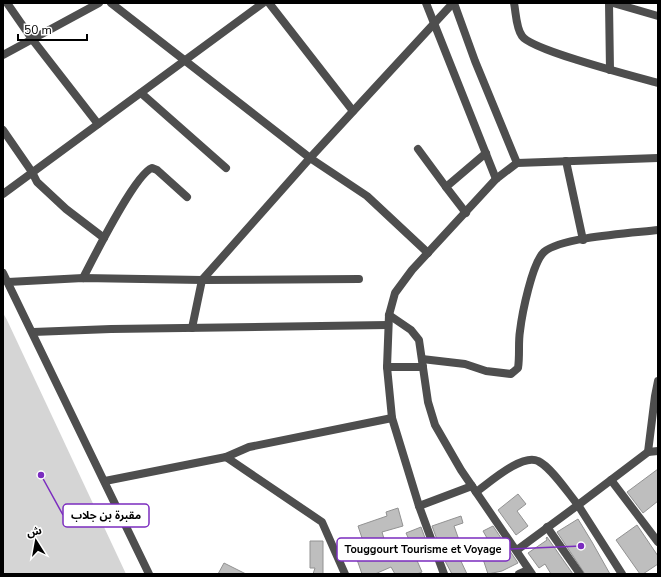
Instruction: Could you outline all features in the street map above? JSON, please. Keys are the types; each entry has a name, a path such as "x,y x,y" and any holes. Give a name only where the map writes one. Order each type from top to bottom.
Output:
{"street":[{"path":"7,3 32,40 98,124"},
{"path":"3,55 100,3"},
{"path":"111,3 310,158 367,196 428,253"},
{"path":"3,194 141,93 183,60 263,3"},
{"path":"269,3 353,111"},
{"path":"426,3 496,179"},
{"path":"192,328 202,280 310,158 454,3 475,61 517,163"},
{"path":"514,3 520,31 526,40 546,49 610,70 658,83"},
{"path":"609,3 610,70"},
{"path":"613,3 658,16"},
{"path":"141,93 226,168"},
{"path":"3,130 41,186 104,238"},
{"path":"418,149 466,212"},
{"path":"446,187 486,153"},
{"path":"444,574 419,506 392,418 387,367 388,325 389,315 397,289 496,179 517,163 658,158"},
{"path":"566,161 583,240"},
{"path":"83,278 132,189 149,169 157,170 187,197"},
{"path":"387,367 422,363 465,364 486,371 511,374 518,368 520,332 525,303 538,261 544,252 564,242 658,230"},
{"path":"3,273 33,332 149,574"},
{"path":"8,282 83,278 202,280 359,279"},
{"path":"389,315 415,334 422,350 422,363 428,402 435,425 474,489 517,550 530,572 519,574"},
{"path":"33,332 388,325"},
{"path":"648,452 658,381"},
{"path":"105,481 226,457 249,447 392,418"},
{"path":"517,550 546,526 578,505 648,452 658,451"},
{"path":"226,457 322,522 345,574"},
{"path":"419,506 474,489 523,460 534,459 540,461 578,505 622,574"},
{"path":"611,480 658,542"},
{"path":"546,526 580,574"}],"shaded area":[{"path":"3,313 7,320 126,574 3,574"}],"building":[{"path":"658,469 658,501 643,513 627,492"},
{"path":"518,494 526,504 517,511 528,526 516,535 498,510"},
{"path":"398,508 403,526 382,532 390,559 412,549 422,572 417,574 395,574 391,567 375,574 362,574 354,551 365,547 358,526 387,516 386,512"},
{"path":"461,516 463,523 454,526 464,554 459,557 467,574 452,574 445,561 432,526"},
{"path":"578,519 610,574 585,574 557,532"},
{"path":"637,525 658,556 658,564 643,574 640,574 616,540"},
{"path":"493,526 518,563 502,571 488,574 482,556 495,552 483,531"},
{"path":"421,527 425,538 411,544 406,533"},
{"path":"547,537 573,574 551,574 545,564 539,568 528,553 547,540"},
{"path":"310,541 323,541 323,574 313,574 315,568 310,568"},
{"path":"224,563 246,574 218,574"}],"place":[{"name":"مقبرة بن جلاب","path":"41,475"},
{"name":"Touggourt Tourisme et Voyage","path":"581,546"}]}
